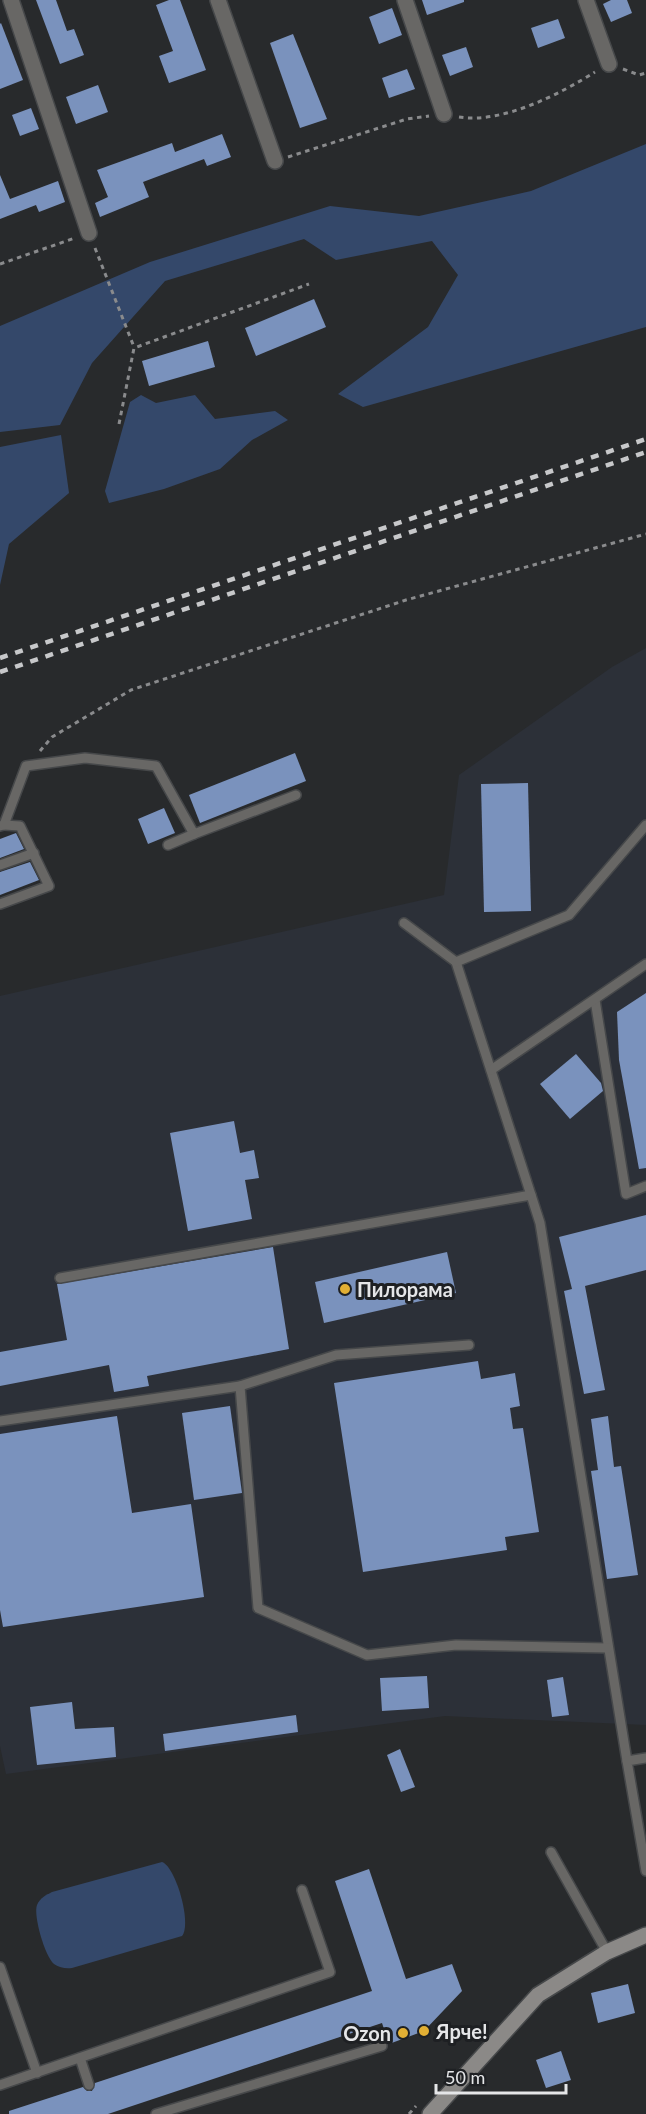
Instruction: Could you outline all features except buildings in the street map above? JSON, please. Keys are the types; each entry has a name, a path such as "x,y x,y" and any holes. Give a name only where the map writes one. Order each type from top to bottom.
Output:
{"main road":[{"path":"430,2114 538,1995 607,1952 646,1935"}],"street":[{"path":"11,0 89,233"},
{"path":"218,0 275,161"},
{"path":"405,0 444,114"},
{"path":"586,0 609,64"}],"lane":[{"path":"0,904 50,886 20,826 2,825 26,766 85,758 156,766 194,834"},
{"path":"168,845 296,795"},
{"path":"456,962 569,915 646,825"},
{"path":"0,865 34,853"},
{"path":"404,922 456,962 540,1223 627,1761 634,1818 646,1870"},
{"path":"491,1070 646,964"},
{"path":"594,1000 626,1194 646,1186"},
{"path":"60,1278 531,1195"},
{"path":"0,1421 240,1386 336,1355 469,1345"},
{"path":"240,1386 258,1608 368,1655 456,1645 608,1648"},
{"path":"627,1761 646,1758"},
{"path":"634,1818 646,1816"},
{"path":"551,1852 607,1952"},
{"path":"0,2085 330,1972 302,1890"},
{"path":"0,1967 37,2073"},
{"path":"156,2114 382,2046"},
{"path":"80,2058 89,2085"}],"path":[{"path":"609,64 639,75 646,73"},
{"path":"0,264 89,233 134,348 119,424"},
{"path":"134,348 309,285"},
{"path":"26,766 52,737 131,690 406,600 646,534"}],"shaded area":[{"path":"646,144 646,327 363,407 338,394 428,327 458,275 432,241 336,260 304,239 165,281 92,363 60,425 0,432 0,326 150,262 330,206 419,216 531,191"},
{"path":"141,395 156,403 195,395 215,419 275,411 288,420 252,440 220,469 164,489 109,503 105,491 130,402"},
{"path":"61,435 69,493 9,544 0,585 0,447"},
{"path":"646,648 646,1725 445,1716 6,1774 0,1746 0,996 444,895 459,775 612,667"},
{"path":"162,1862 172,1874 181,1896 185,1920 185,1930 182,1936 72,1968 63,1968 54,1964 47,1953 38,1926 36,1910 41,1899 52,1892"}],"railway":[{"path":"0,658 646,439"},
{"path":"0,672 646,452"}],"place":[{"name":"Пилорама","path":"345,1289"},
{"name":"Ярче!","path":"424,2031"},
{"name":"Ozon","path":"403,2033"}]}
